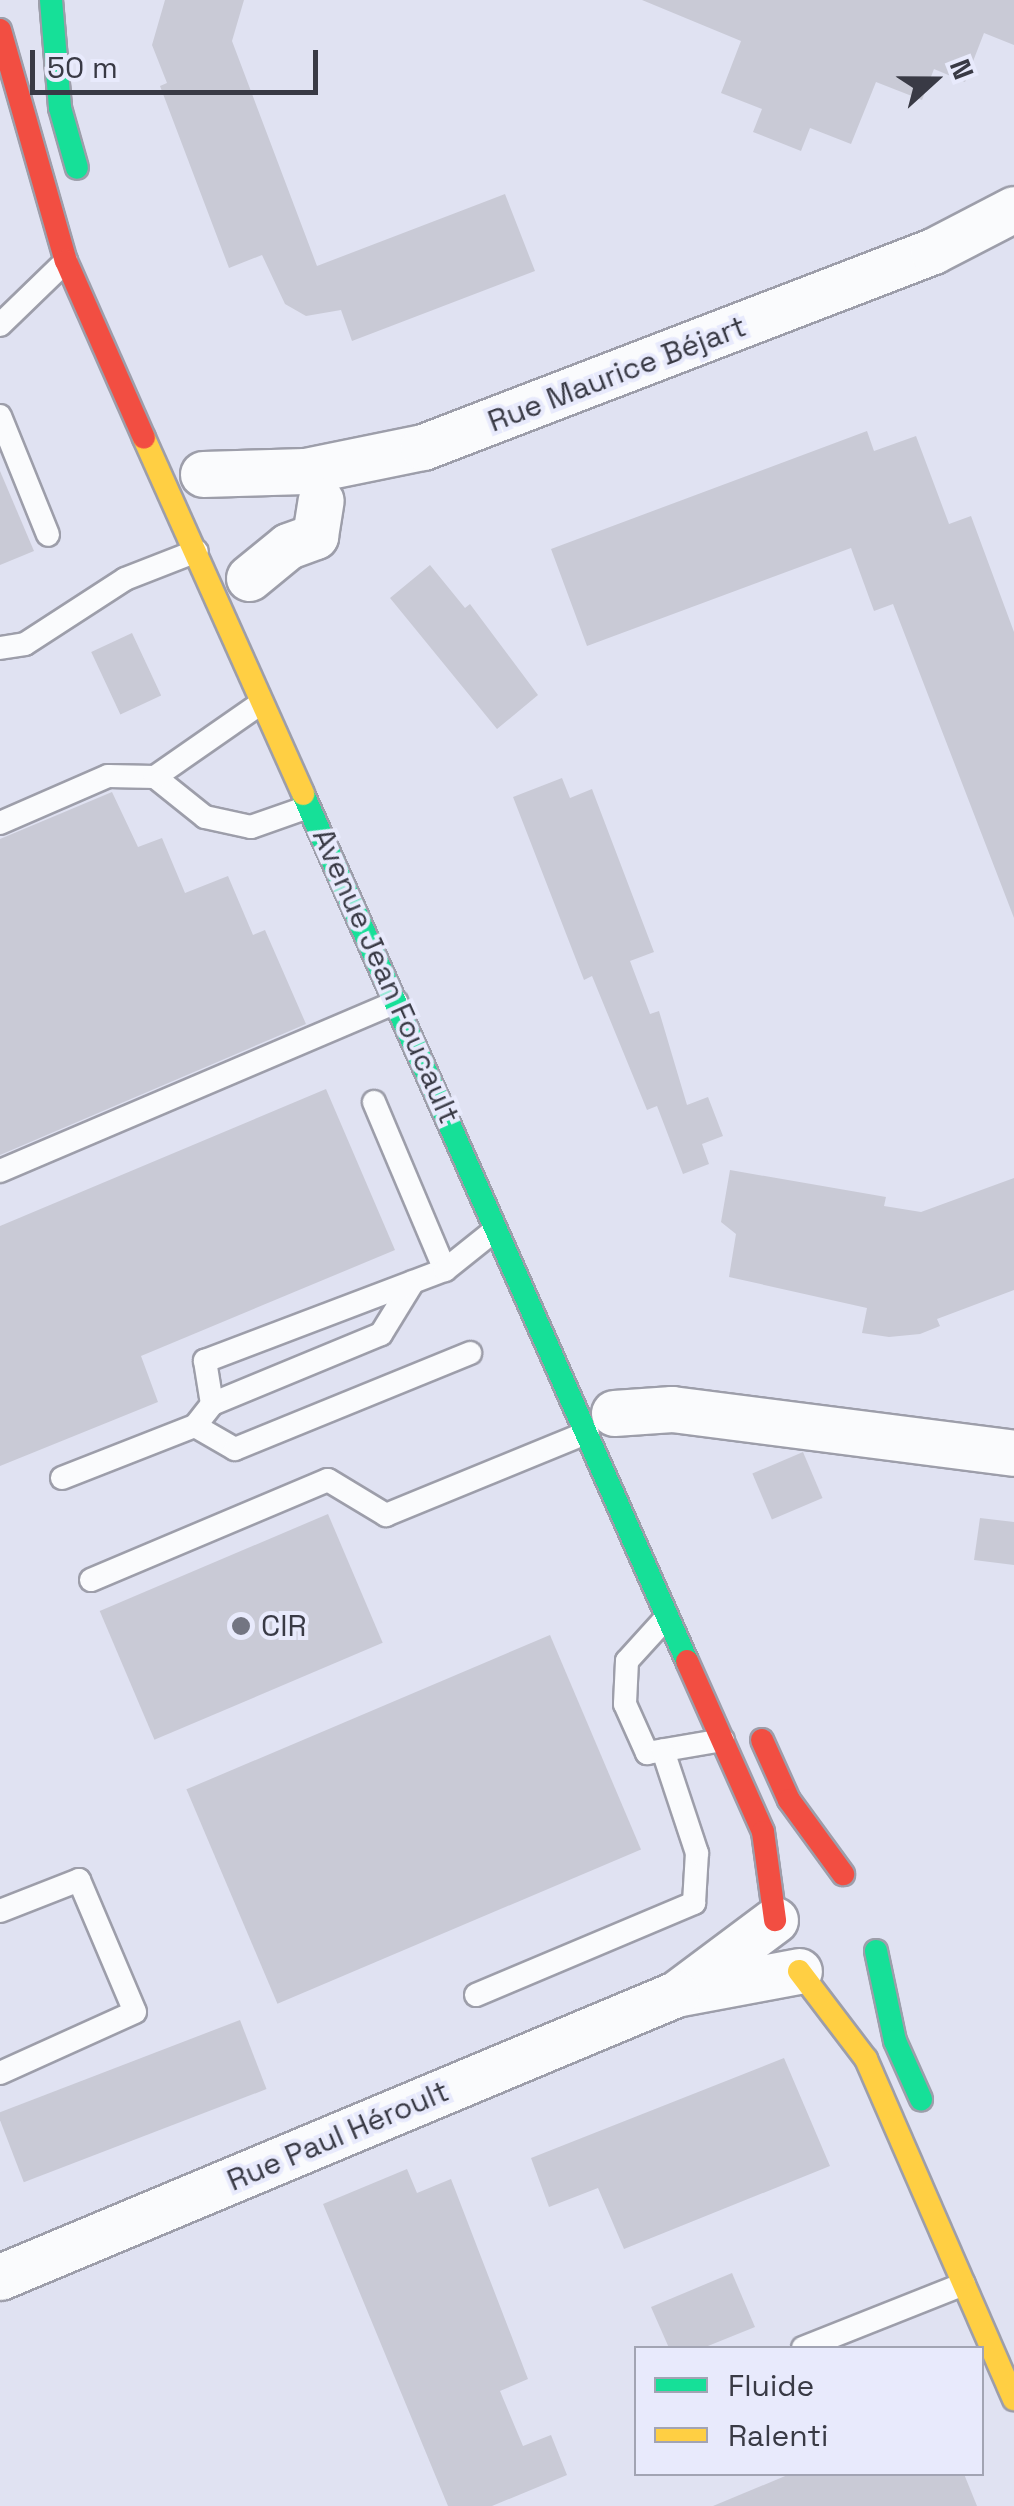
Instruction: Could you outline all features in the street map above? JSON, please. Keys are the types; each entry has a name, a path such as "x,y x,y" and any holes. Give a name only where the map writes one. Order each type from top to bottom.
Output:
{"main road":[{"path":"51,0 60,108 86,200"},
{"name":"Avenue Jean Foucault","path":"0,30 66,261 498,1228 607,1417 669,1616 763,1832 780,1948 832,1974"},
{"path":"752,1718 789,1800 853,1879 805,1878 775,1920"},
{"path":"882,1928 876,1952 895,2040 934,2130"},
{"path":"876,1952 832,1974 1014,2399"}],"street":[{"name":"Rue Maurice Béjart","path":"203,474 305,472 422,447 933,252 1014,210"},
{"path":"249,578 288,546 315,536 321,500"},
{"path":"607,1417 672,1409 1014,1452"},
{"name":"Rue Paul Héroult","path":"0,2277 676,1994 775,1920"},
{"name":"Rue Paul Héroult","path":"676,1994 832,1974"}],"lane":[{"path":"0,325 66,261"},
{"path":"0,416 48,534"},
{"path":"0,648 25,644 125,578 197,551"},
{"path":"0,823 108,776 155,777 264,701"},
{"path":"155,777 204,817 251,827 310,806"},
{"path":"0,1171 398,1001"},
{"path":"374,1102 445,1270"},
{"path":"212,1404 205,1361 445,1270 498,1228"},
{"path":"62,1478 195,1426 212,1404 382,1334 413,1282"},
{"path":"195,1426 235,1449 470,1353"},
{"path":"91,1580 328,1480 386,1515 607,1417"},
{"path":"669,1616 626,1662 625,1704 647,1753 723,1740"},
{"path":"476,1996 694,1903 697,1853 663,1751"},
{"path":"0,1910 79,1880 135,2012 0,2073"},
{"path":"808,2346 964,2284"}],"building":[{"path":"165,0 244,0 232,41 317,266 505,194 535,271 352,341 341,310 306,316 285,304 262,255 229,268 160,86 167,83 152,45"},
{"path":"642,0 1014,0 1014,45 984,33 965,82 934,69 922,100 876,82 851,144 810,128 801,151 753,132 762,109 721,93 741,41"},
{"path":"867,431 874,451 916,436 949,524 971,516 1014,632 1014,918 893,604 874,611 851,548 587,646 551,549"},
{"path":"0,471 34,551 0,565"},
{"path":"430,565 465,608 470,604 538,695 497,729 390,598"},
{"path":"132,633 161,696 120,715 91,652"},
{"path":"562,778 570,798 592,789 654,952 630,961 650,1014 659,1011 687,1105 708,1097 723,1136 702,1144 709,1164 683,1174 657,1106 647,1110 592,976 584,980 513,797"},
{"path":"112,792 138,847 162,838 185,893 228,876 253,935 265,930 306,1024 0,1155 0,839"},
{"path":"326,1089 395,1250 141,1356 158,1402 0,1466 0,1226"},
{"path":"730,1170 886,1197 884,1206 921,1212 1014,1178 1014,1290 937,1319 940,1326 920,1334 889,1337 862,1333 867,1308 729,1277 736,1234 721,1222"},
{"path":"803,1452 823,1498 772,1520 752,1473"},
{"name":"CIR","path":"328,1514 383,1643 154,1740 100,1611"},
{"path":"980,1518 1014,1522 1014,1565 974,1560"},
{"path":"550,1635 641,1849 277,2004 186,1789"},
{"path":"240,2020 267,2089 24,2182 0,2112"},
{"path":"784,2058 830,2166 624,2249 598,2188 549,2207 531,2158"},
{"path":"407,2169 417,2193 451,2179 528,2379 500,2391 523,2446 551,2435 567,2475 492,2506 448,2506 323,2204"},
{"path":"732,2273 755,2327 708,2346 668,2346 651,2307"},
{"path":"785,2476 965,2476 977,2506 713,2506"}],"traffic: fast":[{"path":"51,0 60,108 77,168"},
{"path":"303,794 687,1661"},
{"path":"876,1951 895,2041 921,2099"}],"traffic: slow":[{"path":"144,438 303,794"},
{"path":"799,1971 866,2059 1014,2399"}],"traffic: jam":[{"path":"0,30 66,261 144,438"},
{"path":"687,1661 763,1832 775,1920"},
{"path":"762,1740 789,1800 843,1874"}],"place":[{"name":"CIR","path":"241,1626"}]}
